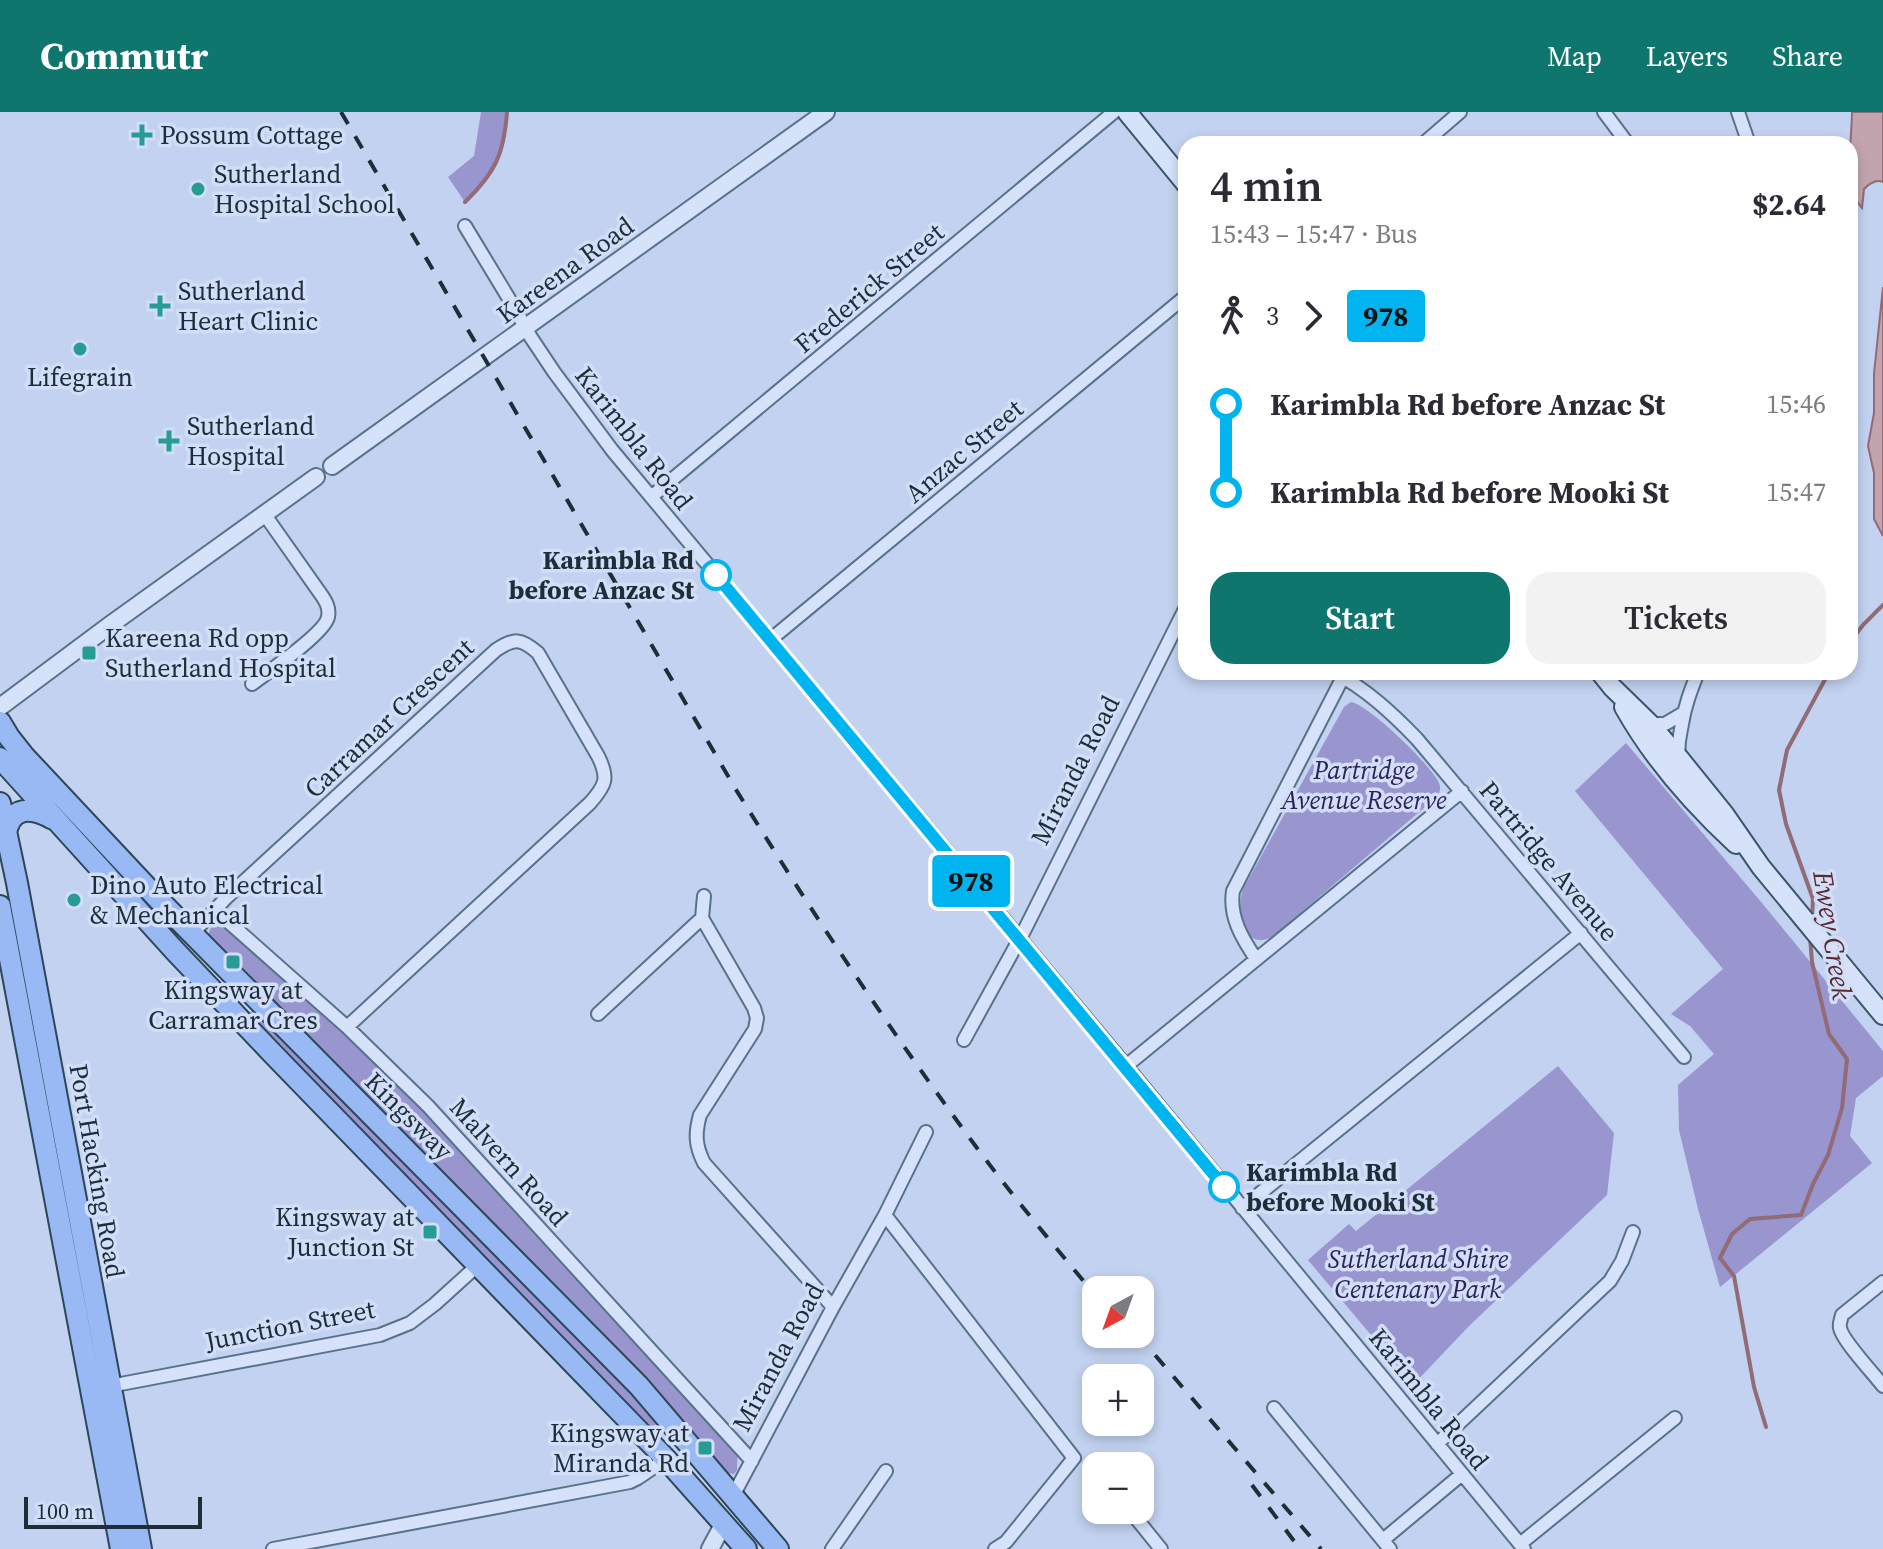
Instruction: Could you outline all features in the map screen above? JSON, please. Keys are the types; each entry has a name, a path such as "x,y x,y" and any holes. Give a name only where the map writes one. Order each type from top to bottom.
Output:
{"main road":[{"path":"1127,112 1178,174"},
{"path":"1142,112 1178,155"},
{"path":"1606,680 1679,758 1725,815 1761,867 1883,1015"},
{"path":"1612,687 1638,734 1659,760 1711,821 1761,867"},
{"name":"Kingsway","path":"0,722 24,756 126,866 639,1386 778,1549"},
{"name":"Kingsway","path":"0,758 175,951 666,1459 746,1549"},
{"name":"Port Hacking Road","path":"0,803 17,883 101,1389 121,1549"},
{"path":"6,834 10,820 25,810 42,813 63,826"},
{"name":"Port Hacking Road","path":"0,906 101,1389 141,1549"},
{"path":"175,951 192,934"},
{"name":"Miranda Road","path":"724,1523 733,1496"}],"street":[{"name":"Kareena Road","path":"265,515 316,477 314,469 317,464 325,462 332,466 826,112"},
{"name":"Frederick Street","path":"651,497 1114,112"},
{"path":"1432,136 1460,112"},
{"path":"1604,112 1622,136"},
{"path":"1738,112 1746,136"},
{"name":"Karimbla Road","path":"465,226 525,328 612,450 1522,1546"},
{"name":"Anzac Street","path":"770,640 1178,303"},
{"path":"0,707 265,515 320,593 329,614 315,636 252,684"},
{"name":"Miranda Road","path":"964,1040 1020,939 1178,623"},
{"name":"Carramar Crescent","path":"192,934 227,897 496,650 510,641 526,643 538,653 598,756 605,770 605,782 590,803 347,1027"},
{"path":"1256,959 1234,920 1233,891 1335,680"},
{"name":"Partridge Avenue","path":"1347,680 1401,722 1684,1057"},
{"path":"1679,758 1677,743 1682,714 1695,680"},
{"path":"1650,724 1665,724 1682,714"},
{"path":"1126,1066 1462,791"},
{"path":"704,896 702,918 757,1018 755,1029 700,1115 696,1147 704,1163 833,1307"},
{"name":"Malvern Road","path":"215,910 347,1027 428,1106 752,1461"},
{"path":"598,1014 702,918"},
{"path":"1242,1208 1581,933"},
{"name":"Miranda Road","path":"733,1496 885,1215 926,1132"},
{"path":"885,1215 1074,1458 1006,1542 995,1549"},
{"path":"1437,1444 1603,1289 1617,1272 1633,1232"},
{"name":"Junction Street","path":"101,1389 380,1335 410,1323 478,1265"},
{"path":"1883,1282 1842,1315 1840,1330 1883,1386"},
{"path":"1274,1408 1386,1544 1462,1474"},
{"path":"1522,1546 1675,1418"},
{"path":"273,1549 630,1482 666,1459"},
{"path":"832,1549 886,1471"},
{"path":"710,1549 724,1523"},
{"path":"1141,1524 1161,1549"}],"green space":[{"path":"481,112 507,112 503,140 491,172 465,202 448,177 474,156"},
{"name":"Partridge Avenue Reserve","path":"1351,702 1385,724 1424,763 1439,783 1438,796 1272,937 1254,939 1248,934 1241,917 1243,889 1344,707"},
{"path":"1626,743 1883,1051 1883,1076 1856,1098 1850,1136 1872,1163 1720,1287 1679,1130 1678,1085 1714,1054 1690,1026 1671,1014 1723,969 1575,791"},
{"path":"232,926 347,1027 738,1446 737,1470 734,1474 726,1473 622,1371 657,1423 644,1436 247,1016 260,1003 209,938 211,927"},
{"name":"Sutherland Shire Centenary Park","path":"1558,1066 1614,1133 1607,1195 1469,1326 1413,1385 1308,1260 1349,1224 1356,1231"}],"shaded area":[{"path":"1852,112 1883,112 1883,182 1873,182 1864,189 1862,208 1858,202 1858,136 1851,136"},
{"path":"1883,287 1883,536 1874,519 1874,473 1868,446 1874,413 1874,374"}],"waterway":[{"path":"465,202 484,182 496,162 507,112"},
{"name":"Ewey Creek","path":"1858,632 1883,605"},
{"name":"Ewey Creek","path":"1812,916 1813,899 1786,824 1779,790 1787,750 1825,680"},
{"name":"Ewey Creek","path":"1766,1427 1754,1387 1734,1276 1720,1258 1732,1234 1750,1219 1801,1215 1828,1155 1842,1108 1847,1059 1829,1034 1812,962 1810,937"}],"railway":[{"path":"341,112 735,788 793,880 945,1104 1006,1186 1082,1279"},
{"path":"1149,1348 1321,1549"},
{"path":"1252,1485 1300,1549"}],"bus line":[{"name":"978","path":"716,575 1224,1187"}],"place":[{"name":"Possum Cottage","path":"142,135"},
{"name":"Sutherland Hospital School","path":"198,189"},
{"name":"Sutherland Heart Clinic","path":"160,306"},
{"name":"Lifegrain","path":"80,349"},
{"name":"Sutherland Hospital","path":"169,441"},
{"name":"Karimbla Rd before Anzac St","path":"716,575"},
{"name":"Kareena Rd opp Sutherland Hospital","path":"89,653"},
{"name":"Dino Auto Electrical & Mechanical","path":"74,900"},
{"name":"Kingsway at Carramar Cres","path":"233,962"},
{"name":"Karimbla Rd before Mooki St","path":"1224,1187"},
{"name":"Kingsway at Junction St","path":"430,1232"},
{"name":"Kingsway at Miranda Rd","path":"705,1448"}]}
